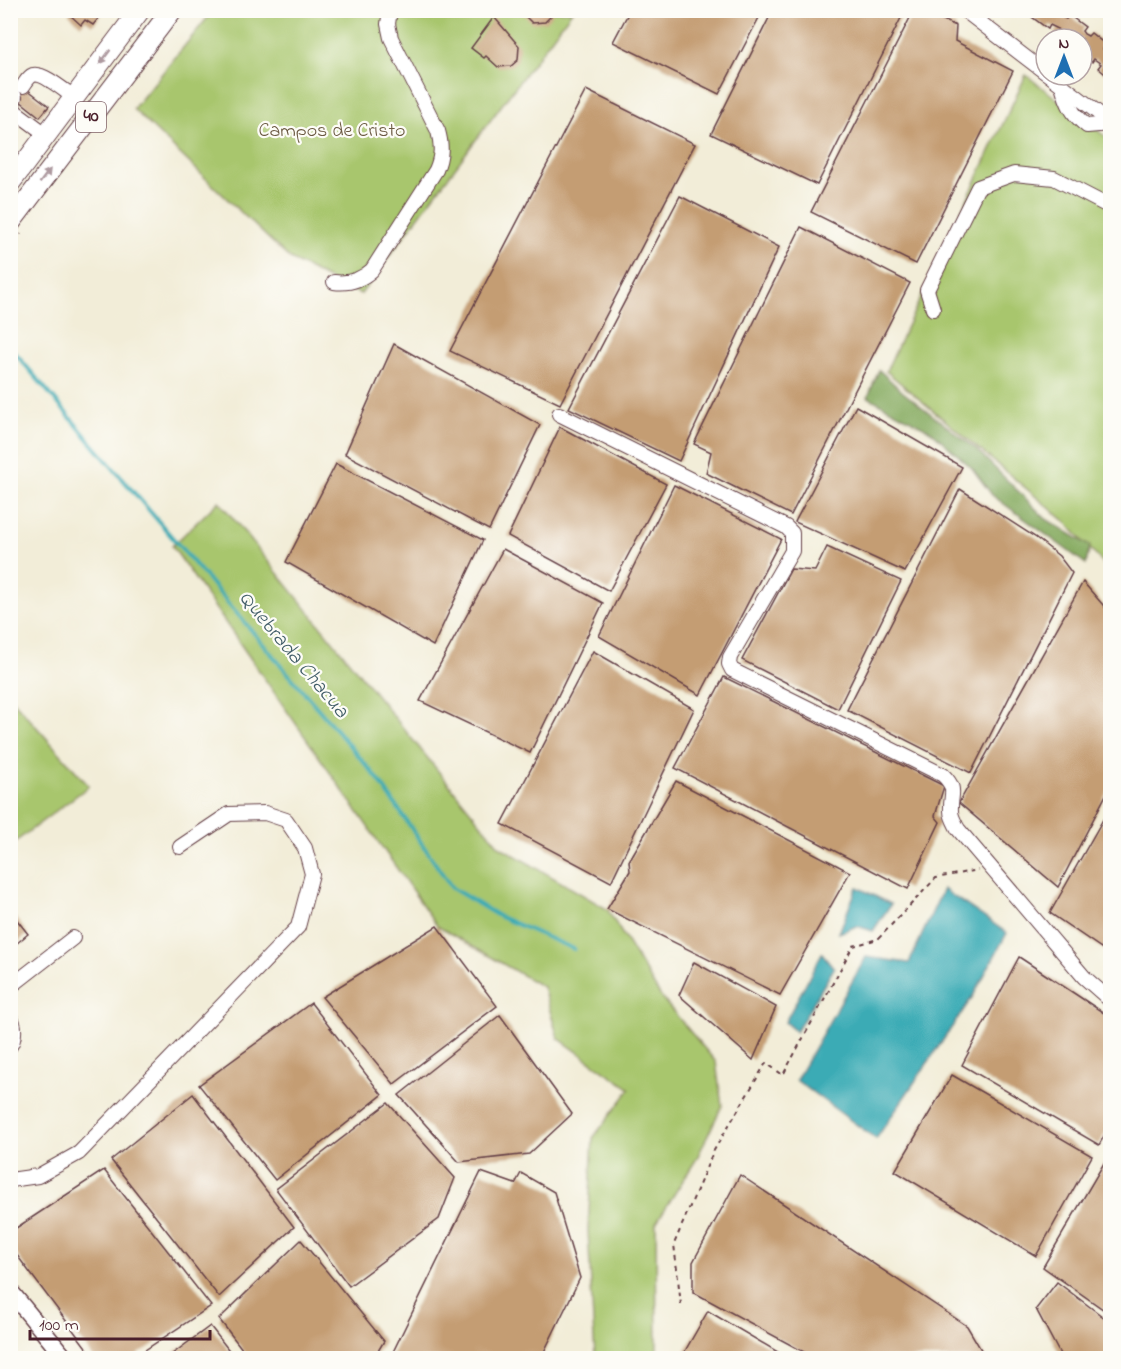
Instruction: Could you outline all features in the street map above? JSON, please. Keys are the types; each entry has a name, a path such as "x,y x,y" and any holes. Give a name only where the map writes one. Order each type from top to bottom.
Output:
{"highway":[{"name":"40","path":"10,223 172,10"},
{"name":"40","path":"10,183 137,12"}],"main road":[{"path":"10,1291 65,1359"}],"street":[{"path":"334,282 342,283 359,279 372,270 436,170 441,156 441,140 438,131 391,38 388,24 390,10"},
{"path":"964,10 1034,64"},
{"path":"46,135 16,112 12,106 19,91 34,74 42,75 75,98"},
{"path":"1065,87 1110,123"},
{"path":"933,309 927,290 978,187 1014,174 1054,178 1110,207"},
{"path":"559,414 786,527 792,533 792,550 730,657 729,664 732,670 943,775 952,784 952,818 958,829 1084,977 1110,1000"},
{"path":"10,1180 38,1176 79,1153 298,927 312,874 305,848 286,820 265,813 229,814 180,847"},
{"path":"10,987 73,938"},
{"path":"10,1018 14,1021 14,1041 10,1046"}],"path":[{"path":"681,1305 674,1244 713,1152 766,1063 783,1075 853,946 878,939 936,878 992,868"}],"green space":[{"name":"Campos de Cristo","path":"213,11 572,11 361,294 290,259 133,109"},
{"path":"1026,75 1034,81 1034,87 1042,87 1110,140 1110,571 1066,522 886,371"},
{"path":"879,370 903,392 976,449 1046,519 1090,546 1086,564 992,495 972,468 931,431 868,397"},
{"path":"219,501 499,846 607,909 661,997 716,1062 722,1106 696,1160 656,1223 657,1358 595,1358 588,1230 593,1138 630,1089 558,1038 543,987 437,926 172,546"},
{"path":"10,697 89,786 11,845 10,845"}],"water":[{"path":"857,887 891,904 873,931 857,926 839,933"},
{"path":"943,889 1007,933 973,996 876,1139 796,1080 866,957 909,963"},
{"path":"822,953 834,968 796,1032 785,1022"}],"building":[{"path":"72,10 99,10 102,14 93,25 85,20 81,25 69,14"},
{"path":"514,10 553,10 552,15 545,22 532,23 521,12"},
{"path":"630,10 763,10 719,94 613,42"},
{"path":"773,10 905,10 817,185 711,134"},
{"path":"914,10 922,10 956,26 955,41 1013,71 916,264 811,212"},
{"path":"1032,10 1063,10 1059,15 1066,19 1069,15 1085,27 1050,25 1045,27 1032,17 1035,13"},
{"path":"494,17 519,46 518,60 511,66 498,67 486,56 484,58 471,48"},
{"path":"1094,35 1106,45 1103,49 1110,54 1110,78 1098,68 1101,64 1094,59"},
{"path":"10,76 49,106 40,117 10,93"},
{"path":"586,90 695,144 560,404 450,351"},
{"path":"680,196 779,247 679,461 569,408"},
{"path":"801,227 910,283 791,515 706,473 711,452 694,444"},
{"path":"394,344 540,425 489,530 345,454"},
{"path":"856,406 962,467 905,572 795,522"},
{"path":"560,427 666,484 609,591 508,536"},
{"path":"336,464 483,540 433,646 286,562"},
{"path":"674,485 781,539 700,695 599,636"},
{"path":"960,489 1035,537 1059,556 1072,573 971,773 847,710"},
{"path":"827,547 901,581 838,709 742,660 791,569 815,571"},
{"path":"503,549 603,603 530,753 420,701"},
{"path":"1083,582 1110,613 1110,787 1058,887 959,803"},
{"path":"593,651 694,709 611,882 502,824"},
{"path":"724,677 944,786 935,816 940,822 908,889 675,768"},
{"path":"676,781 850,872 780,995 607,909 630,871 629,861"},
{"path":"1110,807 1110,954 1050,913"},
{"path":"10,911 28,934 10,949"},
{"path":"437,926 497,1006 394,1084 322,997"},
{"path":"1019,957 1110,1017 1110,1125 1099,1145 962,1065"},
{"path":"694,962 776,1007 753,1060 679,995"},
{"path":"311,1003 382,1095 275,1180 199,1085"},
{"path":"500,1015 572,1114 529,1154 459,1162 399,1095"},
{"path":"952,1075 1092,1156 1036,1256 895,1171"},
{"path":"193,1094 294,1227 219,1297 111,1160"},
{"path":"388,1103 455,1178 439,1219 349,1286 276,1189"},
{"path":"1104,1163 1110,1167 1110,1314 1043,1267"},
{"path":"104,1170 211,1306 133,1358 94,1358 10,1246 10,1232"},
{"path":"481,1172 515,1184 521,1173 554,1192 580,1278 541,1358 390,1358"},
{"path":"740,1175 967,1326 986,1358 815,1358 693,1292 693,1262"},
{"path":"301,1240 384,1341 374,1358 249,1358 219,1319"},
{"path":"1057,1282 1110,1322 1110,1350 1103,1358 1062,1358 1036,1309"},
{"path":"708,1311 788,1358 681,1358"},
{"path":"210,1326 235,1358 167,1358"}],"waterway":[{"name":"Quebrada Chacua","path":"10,347 378,779 452,888 500,917 574,949"}]}
